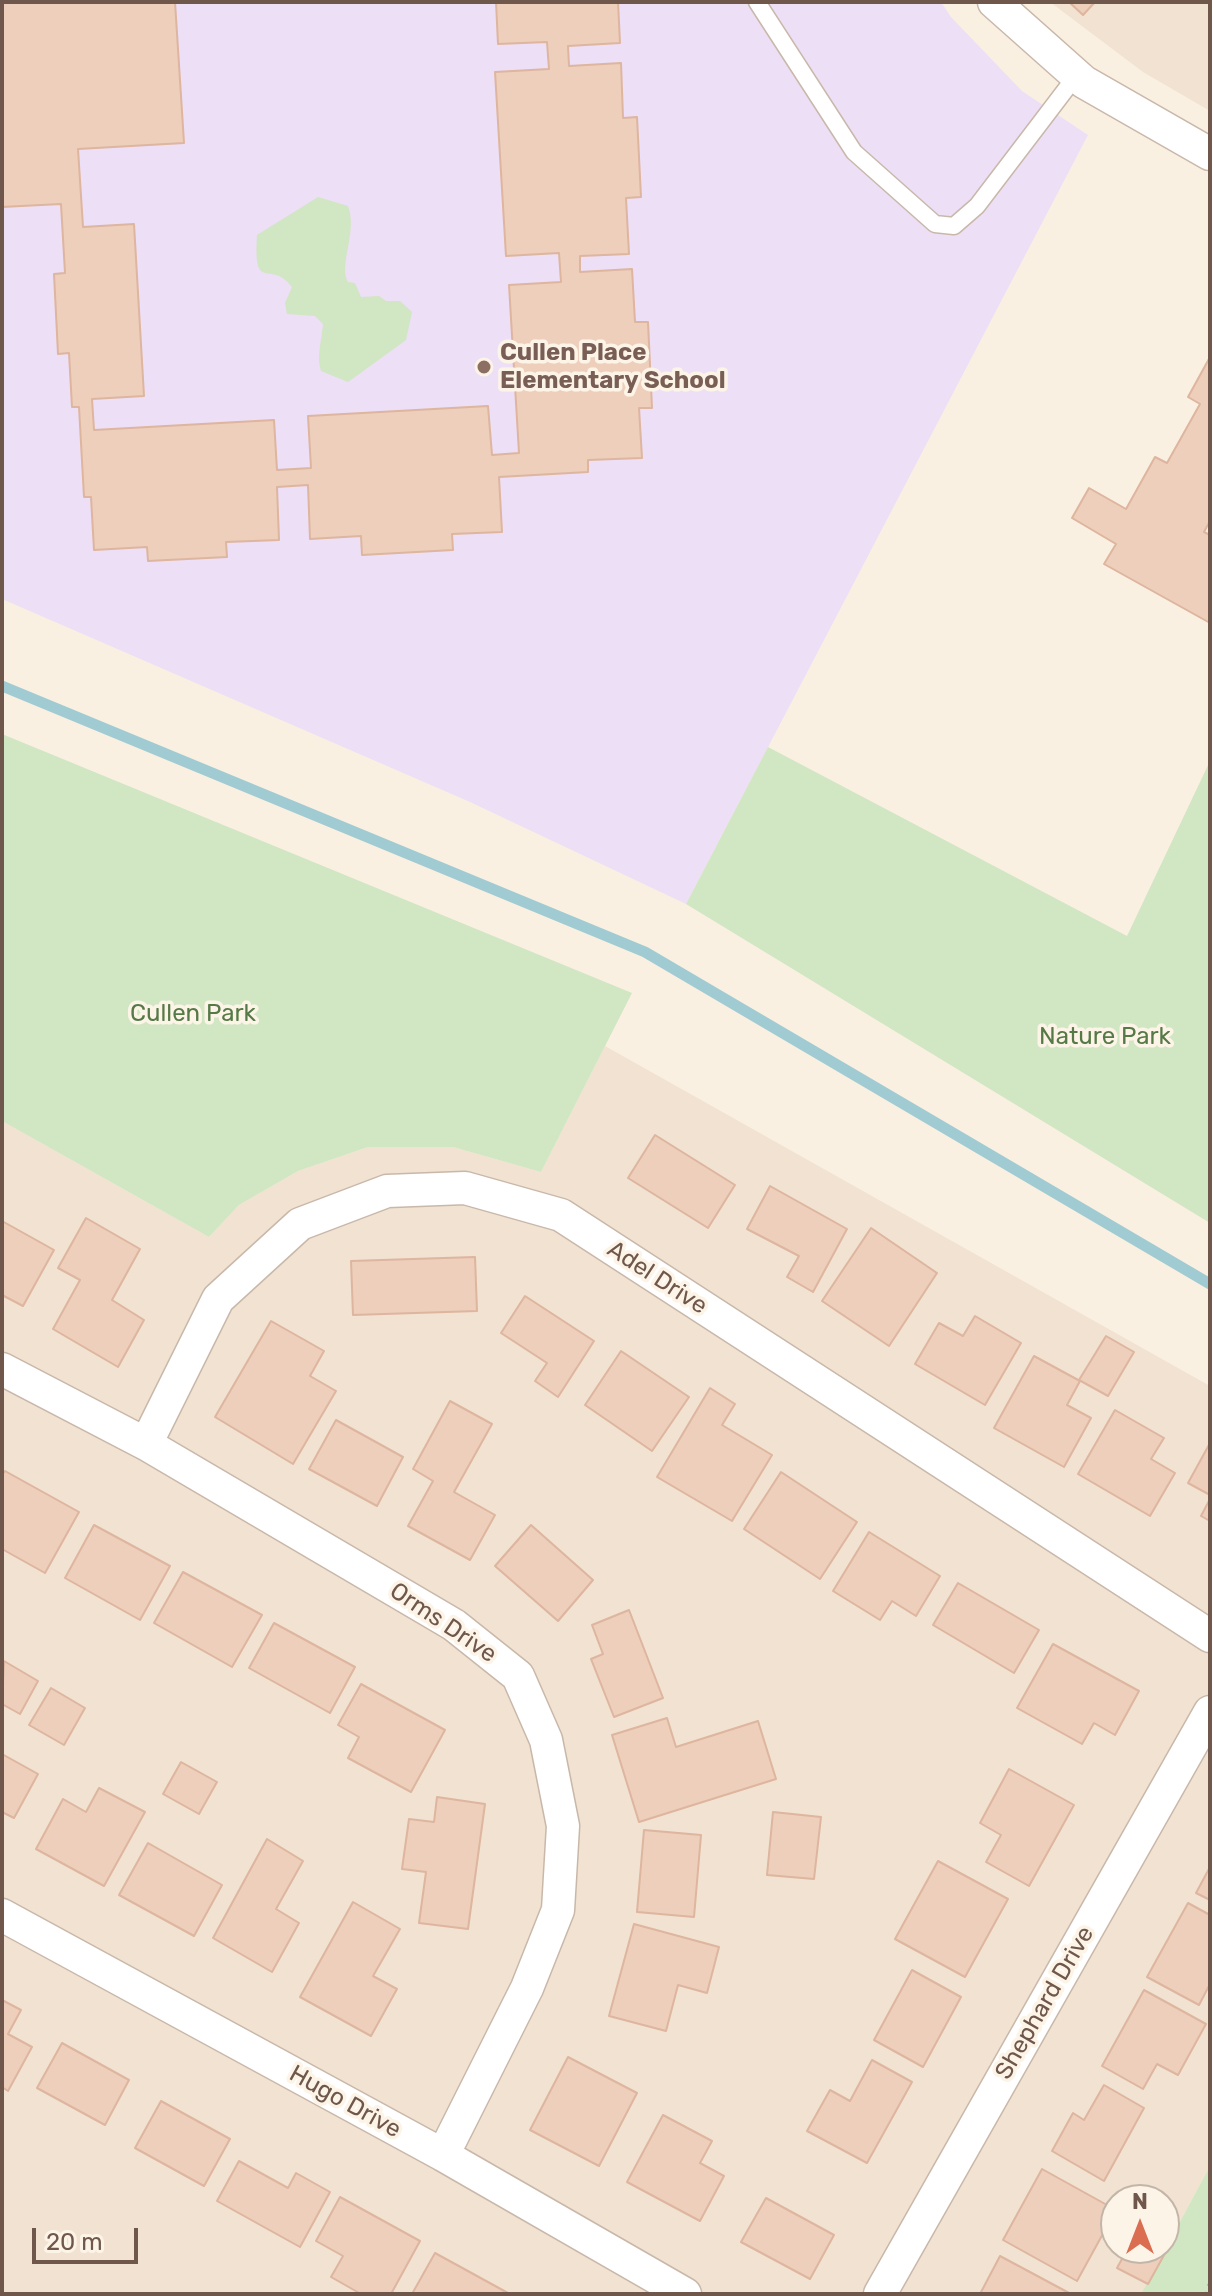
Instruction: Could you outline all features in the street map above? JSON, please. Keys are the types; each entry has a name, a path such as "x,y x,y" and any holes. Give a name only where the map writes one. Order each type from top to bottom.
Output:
{"street":[{"path":"994,2 1076,76 1210,154"},
{"name":"Adel Drive","path":"146,1444 218,1299 300,1224 387,1191 465,1188 561,1215 1210,1636"},
{"name":"Orms Drive","path":"2,1369 146,1444 454,1625 518,1676 546,1740 563,1826 558,1910 527,1988 443,2155"},
{"name":"Shephard Drive","path":"880,2294 1210,1712"},
{"name":"Hugo Drive","path":"2,1915 443,2155 685,2294"}],"lane":[{"path":"757,2 854,152 935,224 954,226 977,206 1076,76"}],"path":[{"path":"1207,2294 1210,2283"}],"shaded area":[{"name":"Cullen Place Elementary School","path":"2,2 941,2 951,17 1022,91 1088,135 686,904 470,802 2,599"},
{"path":"1050,2 1210,2 1210,111 1143,72"},
{"path":"605,1046 1210,1386 1210,2166 1180,2222 1180,2184 1100,2184 1100,2264 1157,2264 1141,2294 2,2294 2,1121 209,1237 239,1205 298,1171 368,1147 453,1147 541,1172"}],"green space":[{"path":"318,197 348,206 351,226 345,267 348,282 355,283 361,297 379,296 386,301 400,301 412,312 406,340 348,382 321,371 319,354 323,324 315,316 287,314 285,303 292,287 277,275 261,271 256,254 257,235"},
{"name":"Cullen Park","path":"2,734 632,993 541,1172 453,1147 368,1147 298,1171 239,1205 209,1237 2,1121"},
{"name":"Nature Park","path":"768,747 1127,936 1210,761 1210,1223 686,904"},
{"path":"1210,2166 1210,2294 1141,2294 1157,2264 1180,2264 1180,2222"}],"building":[{"path":"2,2 175,2 184,143 78,149 83,227 134,224 144,396 92,399 94,430 274,420 277,470 311,468 308,416 488,406 492,455 519,453 509,285 561,282 559,253 506,256 495,72 549,69 547,42 498,44 496,2 618,2 620,43 568,46 569,66 621,63 623,118 637,117 641,197 626,198 629,254 580,256 580,272 632,269 635,322 648,322 652,408 639,408 642,458 588,460 588,472 499,477 502,532 452,534 453,550 362,555 361,536 310,539 308,485 277,487 279,540 226,542 227,557 148,561 147,547 94,550 91,497 84,497 79,407 72,407 69,353 58,354 54,274 65,273 61,204 2,207"},
{"path":"1069,2 1095,2 1083,15"},
{"path":"1210,357 1210,521 1204,532 1210,535 1210,623 1104,564 1116,544 1072,518 1089,488 1126,509 1155,457 1167,463 1200,404 1188,397"},
{"path":"655,1135 735,1185 708,1228 628,1178"},
{"path":"770,1186 847,1229 813,1292 787,1277 799,1256 747,1229"},
{"path":"86,1218 140,1249 112,1300 144,1320 118,1367 53,1329 80,1280 58,1268"},
{"path":"2,1221 54,1250 23,1306 2,1295"},
{"path":"871,1228 937,1273 889,1346 822,1301"},
{"path":"475,1257 477,1311 353,1315 351,1261"},
{"path":"525,1296 594,1341 558,1397 535,1381 547,1363 501,1333"},
{"path":"975,1316 1021,1343 985,1405 915,1364 939,1323 963,1336"},
{"path":"271,1321 324,1351 310,1376 336,1391 293,1464 215,1417"},
{"path":"1106,1336 1134,1352 1108,1396 1079,1380"},
{"path":"621,1351 689,1397 652,1451 585,1405"},
{"path":"1034,1356 1080,1381 1067,1405 1091,1418 1064,1467 994,1428"},
{"path":"710,1388 735,1404 722,1425 772,1455 732,1521 657,1477"},
{"path":"450,1401 492,1424 454,1492 495,1515 470,1560 408,1526 433,1481 413,1469"},
{"path":"1115,1410 1164,1438 1151,1459 1175,1473 1150,1516 1078,1474"},
{"path":"336,1420 403,1457 377,1506 309,1469"},
{"path":"1210,1443 1210,1495 1188,1483"},
{"path":"5,1471 79,1512 45,1573 2,1549 2,1475"},
{"path":"781,1472 857,1522 820,1579 744,1529"},
{"path":"1210,1499 1210,1521 1201,1516"},
{"path":"94,1525 170,1566 140,1620 65,1578"},
{"path":"531,1525 593,1580 558,1621 495,1566"},
{"path":"869,1532 940,1576 916,1616 892,1601 880,1620 833,1591"},
{"path":"183,1572 262,1615 232,1667 154,1623"},
{"path":"958,1583 1039,1630 1014,1673 933,1625"},
{"path":"629,1610 663,1698 614,1717 591,1659 603,1654 592,1625"},
{"path":"274,1623 355,1667 330,1713 249,1668"},
{"path":"1053,1644 1139,1691 1115,1735 1094,1723 1082,1744 1017,1708"},
{"path":"4,1661 38,1681 20,1714 2,1704"},
{"path":"361,1684 445,1730 411,1792 348,1758 359,1737 338,1725"},
{"path":"51,1688 85,1708 64,1745 29,1725"},
{"path":"667,1718 676,1747 758,1721 776,1779 639,1822 612,1735"},
{"path":"2,1754 38,1774 14,1818 2,1812"},
{"path":"181,1762 217,1782 199,1814 163,1794"},
{"path":"1009,1769 1074,1805 1029,1886 986,1862 1001,1835 980,1823"},
{"path":"99,1788 145,1812 104,1886 36,1849 63,1799 86,1812"},
{"path":"437,1797 485,1804 468,1929 419,1923 426,1872 402,1869 409,1819 434,1822"},
{"path":"773,1812 821,1817 814,1879 767,1875"},
{"path":"644,1830 701,1835 694,1917 637,1912"},
{"path":"267,1839 303,1861 276,1909 299,1923 272,1972 213,1938"},
{"path":"148,1843 222,1885 194,1936 119,1895"},
{"path":"938,1861 1008,1899 965,1977 895,1939"},
{"path":"1210,1867 1210,1900 1196,1893"},
{"path":"353,1902 400,1929 373,1976 397,1989 371,2036 300,1997"},
{"path":"1188,1903 1210,1915 1210,1984 1199,2005 1147,1977"},
{"path":"634,1924 719,1947 707,1993 678,1985 666,2031 609,2016"},
{"path":"912,1970 961,1997 923,2067 874,2040"},
{"path":"1144,1990 1206,2024 1178,2075 1157,2064 1143,2089 1102,2066"},
{"path":"2,2000 21,2010 8,2034 32,2047 8,2091 2,2087"},
{"path":"62,2043 129,2080 105,2125 37,2088"},
{"path":"568,2057 637,2093 599,2166 530,2130"},
{"path":"872,2060 912,2082 867,2163 807,2131 830,2090 850,2101"},
{"path":"1104,2085 1144,2108 1104,2181 1052,2151 1073,2113 1084,2120"},
{"path":"161,2101 230,2139 204,2186 135,2148"},
{"path":"663,2115 712,2141 700,2163 724,2176 700,2221 627,2182"},
{"path":"239,2161 288,2188 296,2173 330,2192 300,2247 217,2201"},
{"path":"1042,2169 1100,2201 1100,2239 1077,2281 1003,2240"},
{"path":"340,2197 420,2241 391,2294 361,2294 331,2277 343,2256 316,2241"},
{"path":"766,2198 834,2235 810,2279 741,2242"},
{"path":"435,2253 508,2293 508,2294 412,2294"},
{"path":"1000,2256 1071,2294 980,2294"},
{"path":"1119,2264 1159,2264 1148,2284 1117,2268"}],"waterway":[{"path":"2,686 645,952 1210,1284"}],"place":[{"name":"Cullen Place Elementary School","path":"484,367"}]}
